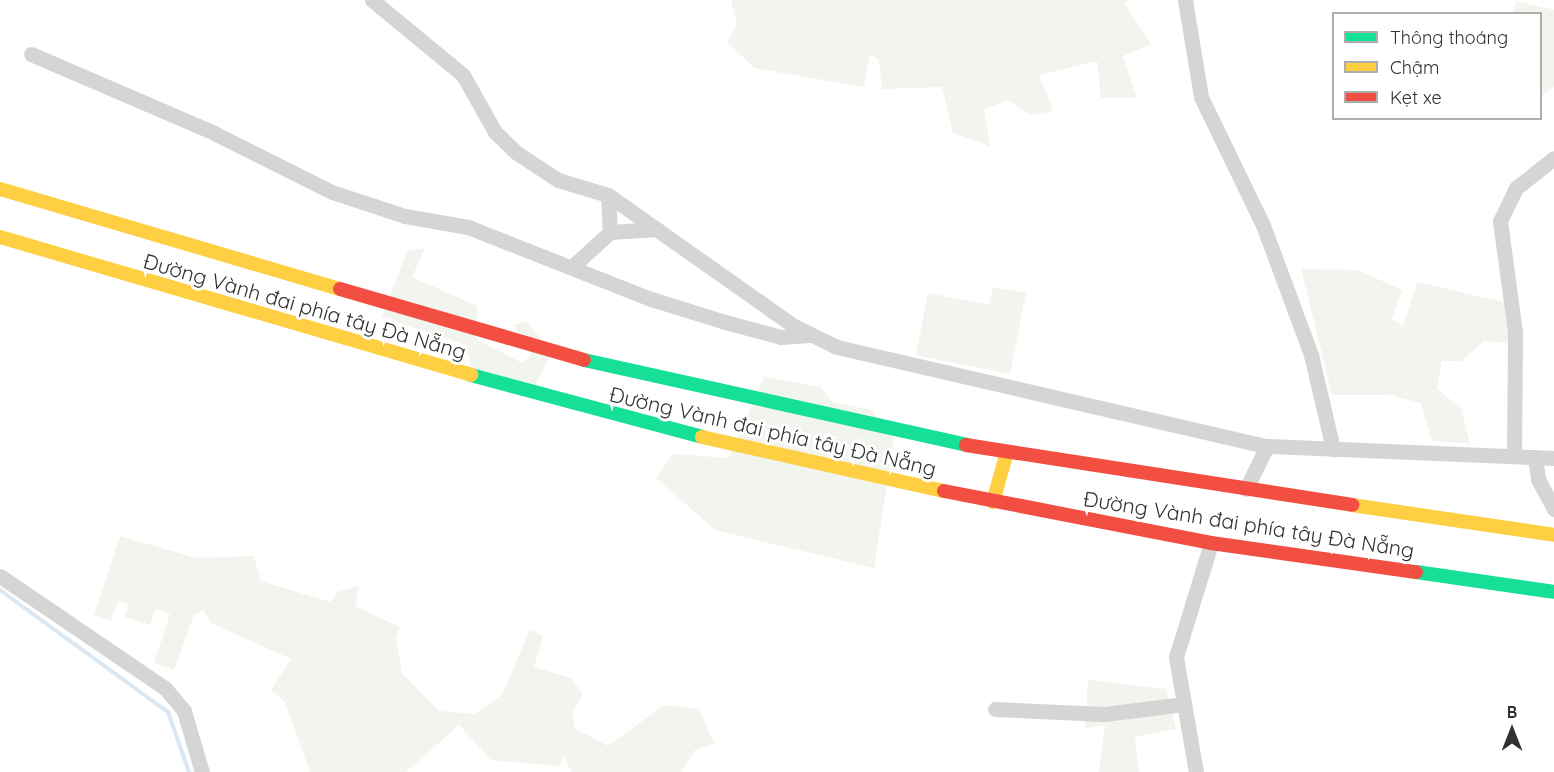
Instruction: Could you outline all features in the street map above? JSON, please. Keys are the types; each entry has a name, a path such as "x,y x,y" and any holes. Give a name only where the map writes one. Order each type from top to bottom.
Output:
{"main road":[{"name":"Đường Vành đai phía tây Đà Nẵng","path":"0,189 615,369 1007,452 1554,535"},
{"name":"Đường Vành đai phía tây Đà Nẵng","path":"0,237 616,418 993,502 1211,543 1554,592"},
{"path":"993,502 1007,452"}],"street":[{"path":"372,0 463,75 495,132 517,153 558,180 608,195 812,335 837,347 1267,446 1554,458"},
{"path":"1186,0 1201,97 1263,225 1311,355 1333,449"},
{"path":"31,54 204,129 332,192 405,216 468,227 573,266 648,298 725,322 781,337 812,335"},
{"path":"1514,456 1515,332 1500,221 1516,188 1554,158"},
{"path":"608,195 610,232"},
{"path":"573,266 610,232 657,229"},
{"path":"1246,489 1267,446"},
{"path":"1535,457 1538,479 1554,509"},
{"path":"1196,772 1176,657 1211,543"},
{"path":"0,576 165,688 184,711 202,772"},
{"path":"995,710 1104,714 1184,704"}],"shaded area":[{"path":"731,0 1129,0 1125,4 1151,44 1123,56 1137,98 1101,98 1097,61 1039,75 1053,111 1030,115 1008,100 984,109 990,146 953,133 942,87 882,89 879,60 870,54 864,87 754,68 727,42 737,25"},
{"path":"1517,1 1554,10 1554,87 1542,95 1542,12 1512,12"},
{"path":"425,248 412,277 477,306 477,340 522,363 531,355 514,325 526,321 552,352 530,396 477,383 465,345 382,317 407,251"},
{"path":"1301,269 1358,270 1402,290 1392,319 1403,326 1417,282 1516,305 1522,344 1484,341 1461,361 1442,361 1437,389 1461,408 1470,444 1432,441 1421,403 1390,395 1332,395"},
{"path":"993,287 1026,293 1010,374 916,355 928,293 989,305"},
{"path":"764,377 821,387 832,402 872,410 894,439 874,568 715,530 656,478 673,454 729,458"},
{"path":"120,536 196,558 254,556 261,581 330,602 338,592 359,586 355,606 400,627 396,638 402,673 439,711 475,714 502,695 530,630 543,636 534,667 571,678 583,694 573,711 574,728 608,746 664,705 699,709 714,744 695,750 681,772 571,772 565,756 559,766 491,760 459,725 406,772 310,772 285,702 271,690 291,659 211,623 203,610 194,615 174,670 154,663 170,614 156,609 150,625 125,617 129,604 118,601 111,621 94,615"},
{"path":"1088,680 1166,689 1176,729 1135,737 1139,772 1099,772 1105,725 1085,728"}],"waterway":[{"path":"0,590 168,712 189,772"}],"traffic: fast":[{"path":"584,360 966,445"},
{"path":"471,375 702,437"},
{"path":"1416,572 1554,592"}],"traffic: slow":[{"path":"0,189 340,289"},
{"path":"0,237 471,375"},
{"path":"702,437 944,491"},
{"path":"993,502 1007,452"},
{"path":"1352,505 1554,535"}],"traffic: jam":[{"path":"340,289 584,360"},
{"path":"966,445 1352,505"},
{"path":"944,491 1211,543 1416,572"}]}
